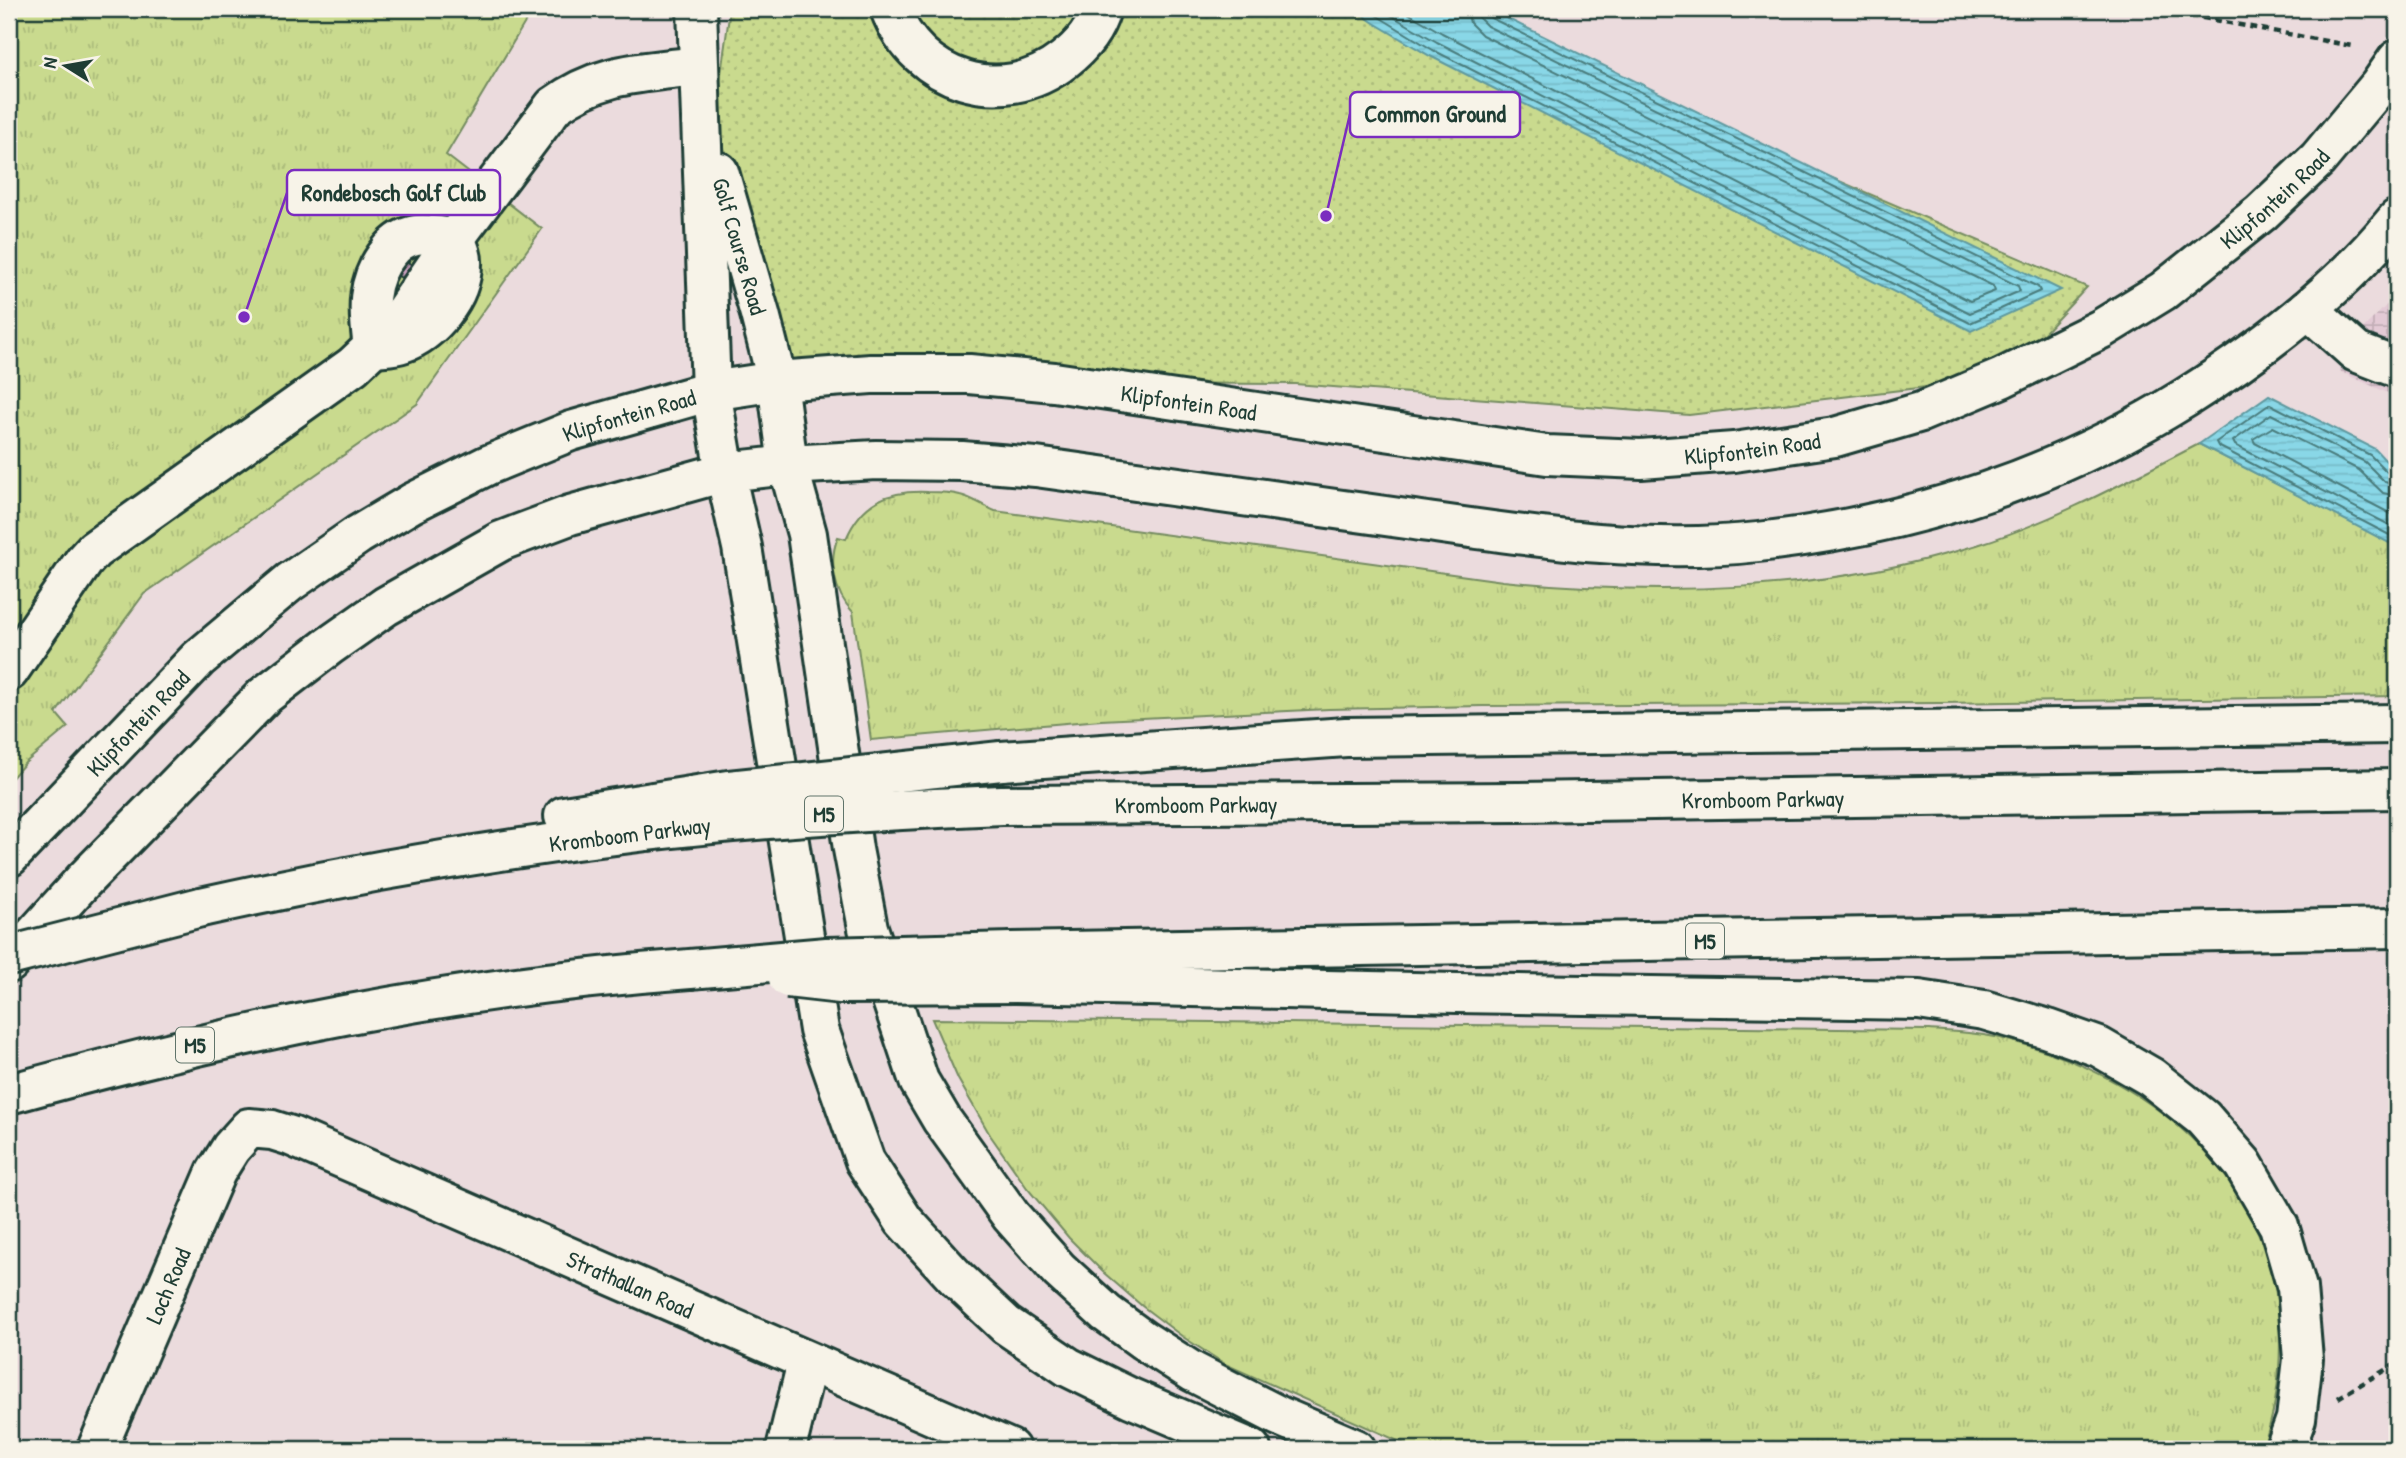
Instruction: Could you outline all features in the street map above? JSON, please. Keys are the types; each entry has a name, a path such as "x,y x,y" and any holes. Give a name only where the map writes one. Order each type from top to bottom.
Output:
{"main road":[{"name":"Golf Course Road","path":"697,9 711,391 742,547 819,1030 865,1161 904,1221 957,1279 1006,1325 1068,1367 1131,1398 1251,1449"},
{"path":"890,9 897,28 919,56 949,75 983,85 1018,83 1051,71 1079,48 1098,19 1101,9"},
{"name":"Klipfontein Road","path":"9,857 198,659 290,582 358,535 412,503 488,465 571,432 711,391 776,381 872,374 969,374 1029,380 1547,455 1641,459 1734,452 1835,437 1921,412 2002,378 2101,329 2163,291 2261,213 2318,159 2379,86 2397,60"},
{"path":"455,238 545,117 570,95 593,83 616,77 698,66"},
{"name":"Golf Course Road","path":"702,113 760,314 776,381 788,465 807,534 853,849 868,928 919,1081 942,1120 1011,1216 1059,1270 1106,1313 1193,1372 1279,1416 1356,1449"},
{"path":"9,963 83,881 264,696 386,606 501,541 569,515 725,472 876,460 962,461 1036,467 1545,539 1649,546 1755,543 1864,526 1948,505 2054,467 2144,423 2234,367 2308,309 2380,241 2397,219"},
{"path":"373,347 369,320 370,296 377,266 398,241 417,235 455,238"},
{"path":"9,671 94,550 353,366 373,347 402,343 424,331 443,311 460,282 463,261 455,238"},
{"path":"2308,309 2356,352 2397,368"},
{"path":"650,817 729,790 1001,761 1346,737 2397,724"},
{"name":"Kromboom Parkway","path":"9,957 201,907 361,873 560,841 650,817 716,823 875,810 1002,805 1520,802 2397,789"},
{"name":"M5","path":"9,1094 167,1052 383,1007 592,976 827,957 1014,968 2397,928"},
{"path":"1014,968 1471,993 1919,1000 1984,1010 2099,1047 2151,1077 2203,1118 2243,1164 2279,1226 2297,1289 2303,1359 2291,1434"},
{"name":"Strathallan Road","path":"249,1128 272,1130 291,1136 1010,1449"},
{"name":"Loch Road","path":"97,1449 216,1172 230,1147 249,1128"},
{"path":"786,1449 807,1362"}],"path":[{"path":"2155,9 2352,46"},
{"path":"2291,1434 2397,1363"}],"shaded area":[{"path":"2397,295 2397,397 2341,372 2336,355"}],"green space":[{"path":"9,9 533,9 446,155 542,229 417,404 144,594 56,713 68,727 25,763 9,781"},
{"path":"730,9 1437,9 2087,287 2002,378 1689,415 1295,384 777,381 711,145"},
{"path":"2199,444 2397,546 2397,696 1329,709 1101,720 871,740 853,612 841,596 833,566 838,537 846,539 860,515 878,500 901,493 936,492 965,496 995,511 1503,581 1622,588 1742,587 1860,573 1977,545 2090,499"},
{"path":"932,1019 1929,1030 1978,1034 2008,1040 2058,1056 2106,1077 2150,1104 2190,1137 2224,1174 2251,1217 2270,1265 2279,1318 2280,1352 2272,1417 2262,1449 1416,1449 1225,1364 1183,1337 1104,1273 1069,1238 1027,1188 990,1135 958,1079"}],"water":[{"path":"1354,9 1488,9 2061,290 1971,331 1430,56"},
{"path":"2269,395 2375,449 2397,473 2397,547 2199,444"}],"building":[{"path":"404,259 417,269 407,282 394,273"}],"place":[{"name":"Common Ground","path":"1326,216"},
{"name":"Rondebosch Golf Club","path":"244,317"}]}
